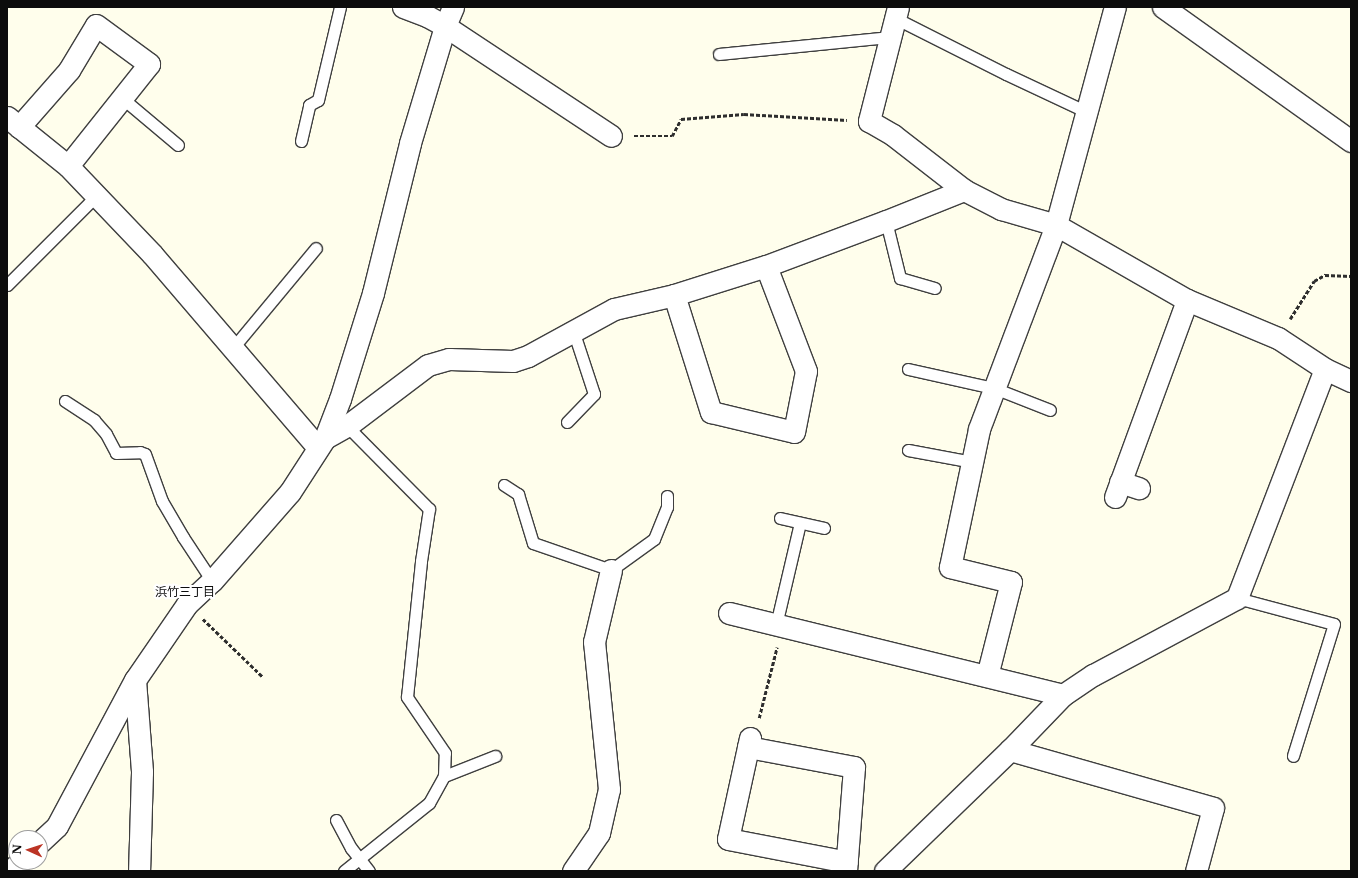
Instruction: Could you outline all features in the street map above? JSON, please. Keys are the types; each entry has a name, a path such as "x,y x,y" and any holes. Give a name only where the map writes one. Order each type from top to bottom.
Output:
{"street":[{"path":"402,7 427,16 445,26 611,136"},
{"path":"48,835 58,826 135,680 186,604 212,581 290,492 322,443 340,399 373,293 410,143 445,26 453,7"},
{"path":"987,676 1011,582 950,566 979,430 1056,225 1085,111 1115,7"},
{"path":"1163,7 1351,141"},
{"path":"894,21 869,121 893,135 964,190 1001,209 1056,225 1187,300 1278,338 1326,369 1351,381"},
{"path":"68,166 149,64 96,25 69,70 13,122 68,166 152,254 232,349 322,443"},
{"path":"322,443 428,365 449,359 513,361 528,356 573,330 614,309 674,295 766,266 964,190"},
{"path":"674,295 711,412 794,432 806,371 766,266"},
{"path":"1125,489 1187,300"},
{"path":"886,871 1010,750 1062,695 1093,675 1237,598 1326,369"},
{"path":"573,871 599,833 609,789 594,642 611,570"},
{"path":"729,613 1062,695"},
{"path":"135,680 142,772 139,871"},
{"path":"749,742 854,767 847,866 728,839 749,742"},
{"path":"1010,750 1213,808 1196,871"}],"lane":[{"path":"301,141 309,105 318,100 340,7"},
{"path":"719,54 894,21 1085,111"},
{"path":"122,98 178,145"},
{"path":"7,285 96,196"},
{"path":"886,221 900,278 935,288"},
{"path":"232,349 316,248"},
{"path":"568,422 594,394 573,330"},
{"path":"908,369 994,388 1050,410"},
{"path":"65,401 94,420 106,434 116,453 140,452 146,454 162,501 183,537 212,581"},
{"path":"344,871 429,803 444,776 445,753 406,697 421,561 429,509 347,426"},
{"path":"908,450 972,462"},
{"path":"504,485 518,494 533,543 611,570 654,539 667,507 668,496"},
{"path":"780,518 824,528"},
{"path":"779,625 800,523"},
{"path":"1237,598 1334,624 1293,756"},
{"path":"444,776 495,756"},
{"path":"336,820 351,848 361,858 369,871"}],"path":[{"path":"611,136 672,136 681,119 744,114 869,121"},
{"path":"1278,338 1314,281 1325,275 1351,276"},
{"path":"186,604 263,678"},
{"path":"749,742 754,738 779,625"}],"district":[{"name":"浜竹三丁目","path":"185,592"}]}
